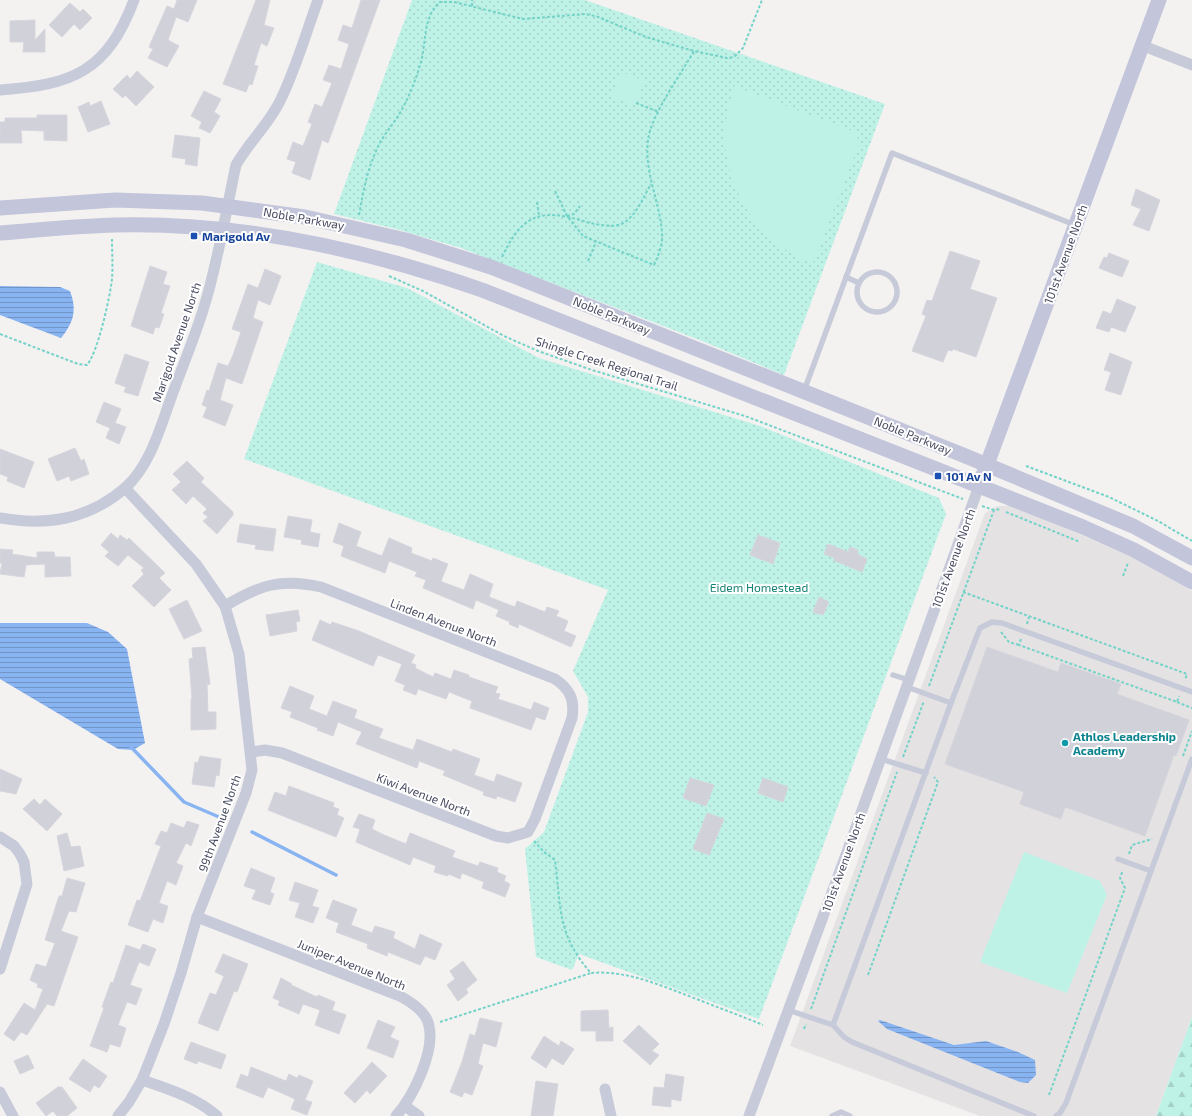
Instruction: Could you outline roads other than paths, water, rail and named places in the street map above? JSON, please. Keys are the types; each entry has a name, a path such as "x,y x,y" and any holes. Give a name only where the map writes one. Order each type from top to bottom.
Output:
{"main road":[{"name":"101st Avenue North","path":"978,486 1159,0"},
{"name":"Noble Parkway","path":"0,208 115,200 181,202 227,206 277,212 332,222 376,232 444,251 491,267 986,465 1133,526 1192,558"},
{"name":"Noble Parkway","path":"0,233 116,225 222,230 305,241 386,259 446,277 1113,540 1192,582"}],"street":[{"path":"0,90 32,88 56,83 77,75 98,60 116,40 134,0"},
{"name":"Marigold Avenue North","path":"125,488 143,466 163,419 204,307 236,165 243,152 271,117 282,99 318,0"},
{"path":"1142,45 1192,65"},
{"name":"101st Avenue North","path":"749,1116 881,759 978,486"},
{"path":"0,518 35,523 60,520 84,513 125,488"},
{"name":"99th Avenue North","path":"118,1116 129,1102 142,1080 173,998 197,917 250,782 252,770 238,654 225,606 196,564 125,488"},
{"name":"Linden Avenue North","path":"225,606 258,589 274,584 289,582 321,587 555,679 565,686 571,694 574,706 572,718 535,819 528,832"},
{"name":"Kiwi Avenue North","path":"251,752 265,750 282,753 496,836 508,838 528,832"},
{"path":"0,837 14,846 20,854 24,862 27,884 0,969"},
{"name":"Juniper Avenue North","path":"197,917 400,996 413,1003 423,1014 429,1025 430,1041 427,1055 405,1106"},
{"path":"142,1080 186,1096 205,1106 216,1116"},
{"path":"605,1089 611,1116"},
{"path":"0,1092 12,1116"},
{"path":"396,1116 405,1106 419,1116"}],"lane":[{"path":"804,391 892,153 1076,225"},
{"path":"872,272 884,272 894,280 898,292 897,298 889,309 883,311 870,311 864,307 857,296 859,283 867,274 872,272"},
{"path":"846,277 859,283"},
{"path":"833,1025 951,702 977,634 985,624 992,622 1002,623 1192,692"},
{"path":"893,675 908,684 951,702"},
{"path":"881,759 926,773"},
{"path":"1056,1116 1060,1113 1066,1102 1192,759"},
{"path":"1118,859 1151,871"},
{"path":"788,1010 833,1025 844,1037 852,1042 1034,1116"},
{"path":"832,1116 841,1112 850,1116"}],"water":[{"path":"0,286 60,287 70,291 74,310 69,327 61,338 0,315"},
{"path":"0,623 87,623 108,632 127,649 145,743 133,750 118,749 0,679"},
{"path":"880,1020 954,1045 986,1041 1018,1052 1035,1060 1036,1075 1028,1083 1020,1082 887,1029 878,1021"}],"waterway":[{"path":"131,747 184,802 219,817"},
{"path":"252,832 336,875"}],"place":[{"name":"Marigold Av","path":"194,236"},
{"name":"101 Av N","path":"938,476"},
{"name":"Athlos Leadership Academy","path":"1065,743"}],"park label":[{"name":"Eidem Homestead","path":"759,587"}]}
